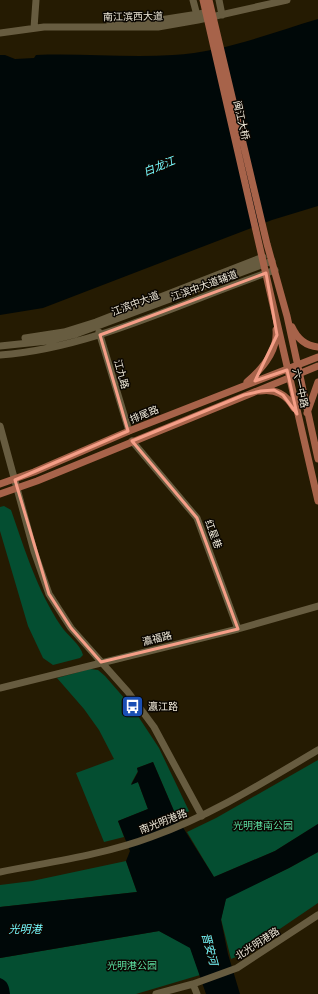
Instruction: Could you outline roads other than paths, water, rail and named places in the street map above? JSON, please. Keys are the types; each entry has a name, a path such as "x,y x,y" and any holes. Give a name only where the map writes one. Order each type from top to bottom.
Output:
{"main road":[{"name":"闽江大桥","path":"203,0 264,244"},
{"name":"闽江大桥","path":"209,0 264,244"},
{"name":"六一中路","path":"264,244 264,260 275,318 318,502"},
{"name":"六一中路","path":"264,244 275,270 287,316 307,413 317,447 318,459"},
{"path":"287,316 298,337 310,346 318,347"},
{"path":"241,386 261,369 268,357 276,334 275,318"},
{"name":"排尾路","path":"0,494 18,488 244,395 287,373 298,365 318,357"},
{"path":"287,373 299,373 318,366"},
{"name":"排尾路","path":"0,484 15,480 128,431 241,386 287,373"},
{"path":"307,413 318,382"},
{"path":"244,395 267,390 278,392 287,398 297,414"}],"street":[{"path":"34,26 36,0"},
{"path":"194,0 197,18"},
{"path":"218,0 222,12"},
{"name":"南江滨西大道","path":"0,29 34,26 141,23 197,18 266,0"},
{"name":"南江滨西大道","path":"222,12 287,0"},
{"name":"南江滨西大道","path":"0,33 34,26"},
{"name":"江滨中大道","path":"0,346 48,341 98,328 264,260 272,261"},
{"name":"江滨中大道辅道","path":"0,355 46,350 98,328 267,276 275,270"},
{"name":"江滨中大道","path":"0,341 98,328"},
{"name":"江九路","path":"98,328 128,431"},
{"path":"0,426 41,575 49,594 71,628 128,692 154,727 202,816"},
{"name":"红星巷","path":"132,441 199,520 238,628"},
{"name":"瀛福路","path":"0,688 238,628 318,606"},
{"name":"南光明港路","path":"0,872 120,847 151,837 202,816 318,750"},
{"name":"北光明港路","path":"156,994 237,968 318,915"},
{"path":"197,982 197,994"}],"water":[{"name":"白龙江","path":"318,19 318,206 272,220 43,308 0,315 0,55 5,55 15,59 34,58 36,55 139,56 192,53 247,41"},
{"path":"153,762 177,818 214,877 275,851 318,824 318,852 226,899 221,920 228,954 240,994 206,994 190,948 159,931 0,958 0,907 137,892 126,861 130,851 118,821 148,809 138,782 131,785 138,772 137,768"},
{"path":"0,978 8,984 10,994 0,994"}],"place":[{"name":"瀛江路","path":"133,706"}],"park label":[{"name":"光明港南公园","path":"263,825"},
{"name":"光明港公园","path":"132,965"}],"water label":[{"name":"光明港","path":"25,929"},
{"name":"晋安河","path":"210,949"}]}
